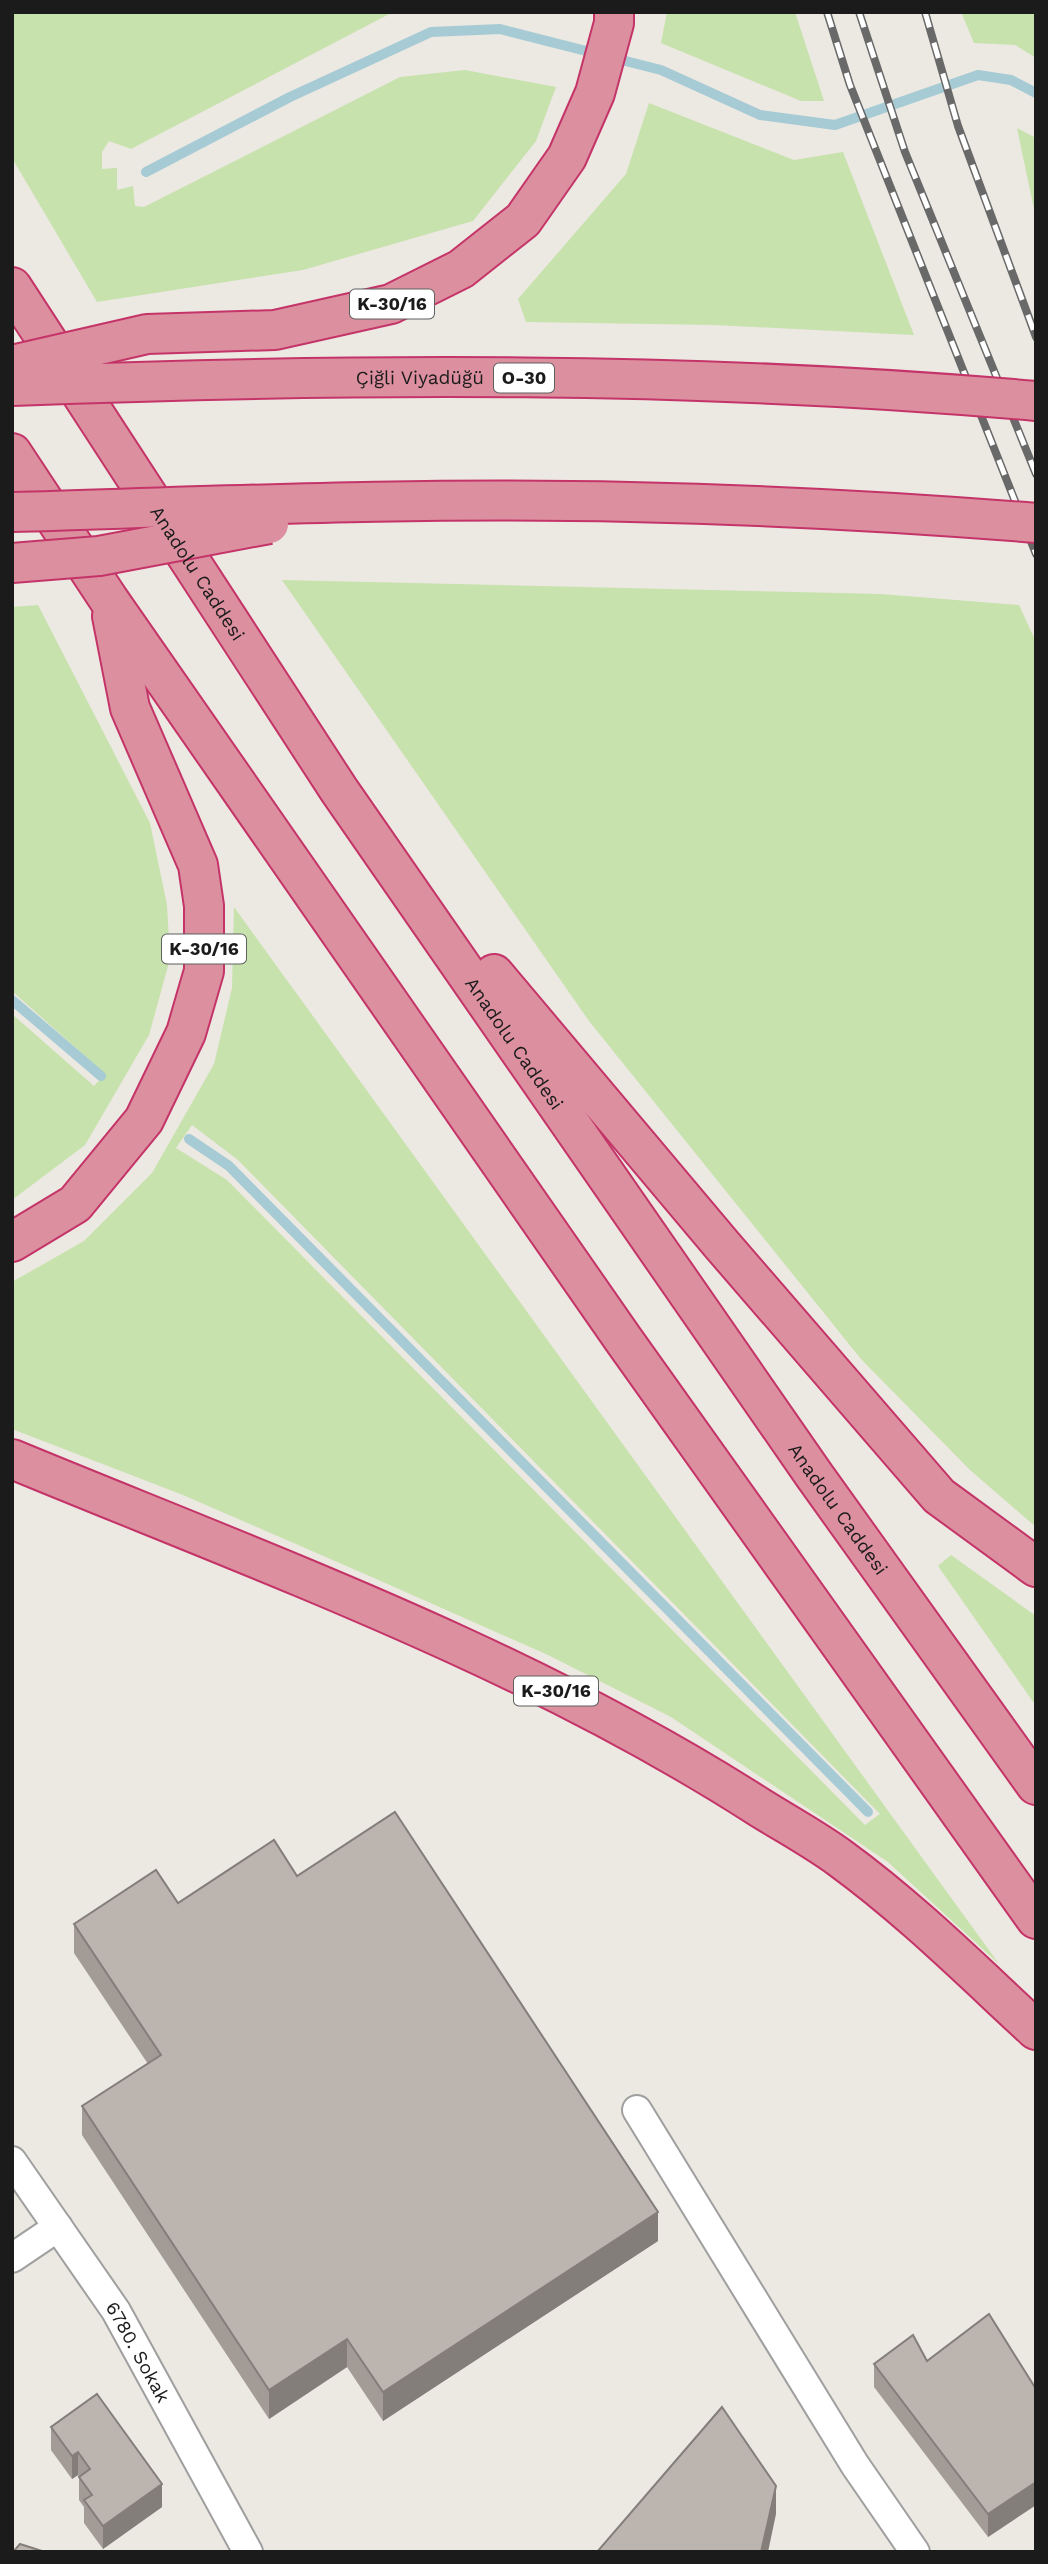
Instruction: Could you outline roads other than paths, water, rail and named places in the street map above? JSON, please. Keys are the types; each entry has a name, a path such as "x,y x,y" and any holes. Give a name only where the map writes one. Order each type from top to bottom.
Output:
{"highway":[{"name":"K-30/16","path":"12,365 148,334 275,330 391,304 461,269 523,220 567,157 595,93 614,23 614,12"},
{"name":"Anadolu Caddesi","path":"12,287 339,790 814,1475 1036,1785"},
{"name":"Çiğli Viyadüğü","path":"12,386 142,381 640,378 929,391 1036,401"},
{"path":"12,453 109,600 622,1339 1036,1919"},
{"path":"12,512 381,502 629,502 913,513 1036,523"},
{"path":"12,563 99,556 381,502"},
{"name":"K-30/16","path":"12,1242 75,1204 144,1120 186,1033 204,971 204,906 198,864 130,708 109,600"},
{"path":"339,790 722,1245 939,1496 1036,1567"},
{"name":"K-30/16","path":"12,1459 406,1622 559,1692 651,1740 839,1858 933,1933 1036,2030"}],"street":[{"path":"637,2110 855,2465 915,2552"},
{"name":"6780. Sokak","path":"12,2161 116,2311 248,2552"},
{"path":"12,2258 58,2227"}],"waterway":[{"path":"146,172 290,97 431,32 500,29 661,70 760,115 835,125 978,75 1011,80 1036,93"},
{"path":"12,1000 101,1076"},
{"path":"189,1139 229,1166 868,1812"}],"railway":[{"path":"827,12 850,85 1036,554"},
{"path":"859,12 905,152 1036,474"},
{"path":"925,12 958,126 1036,337"}]}
